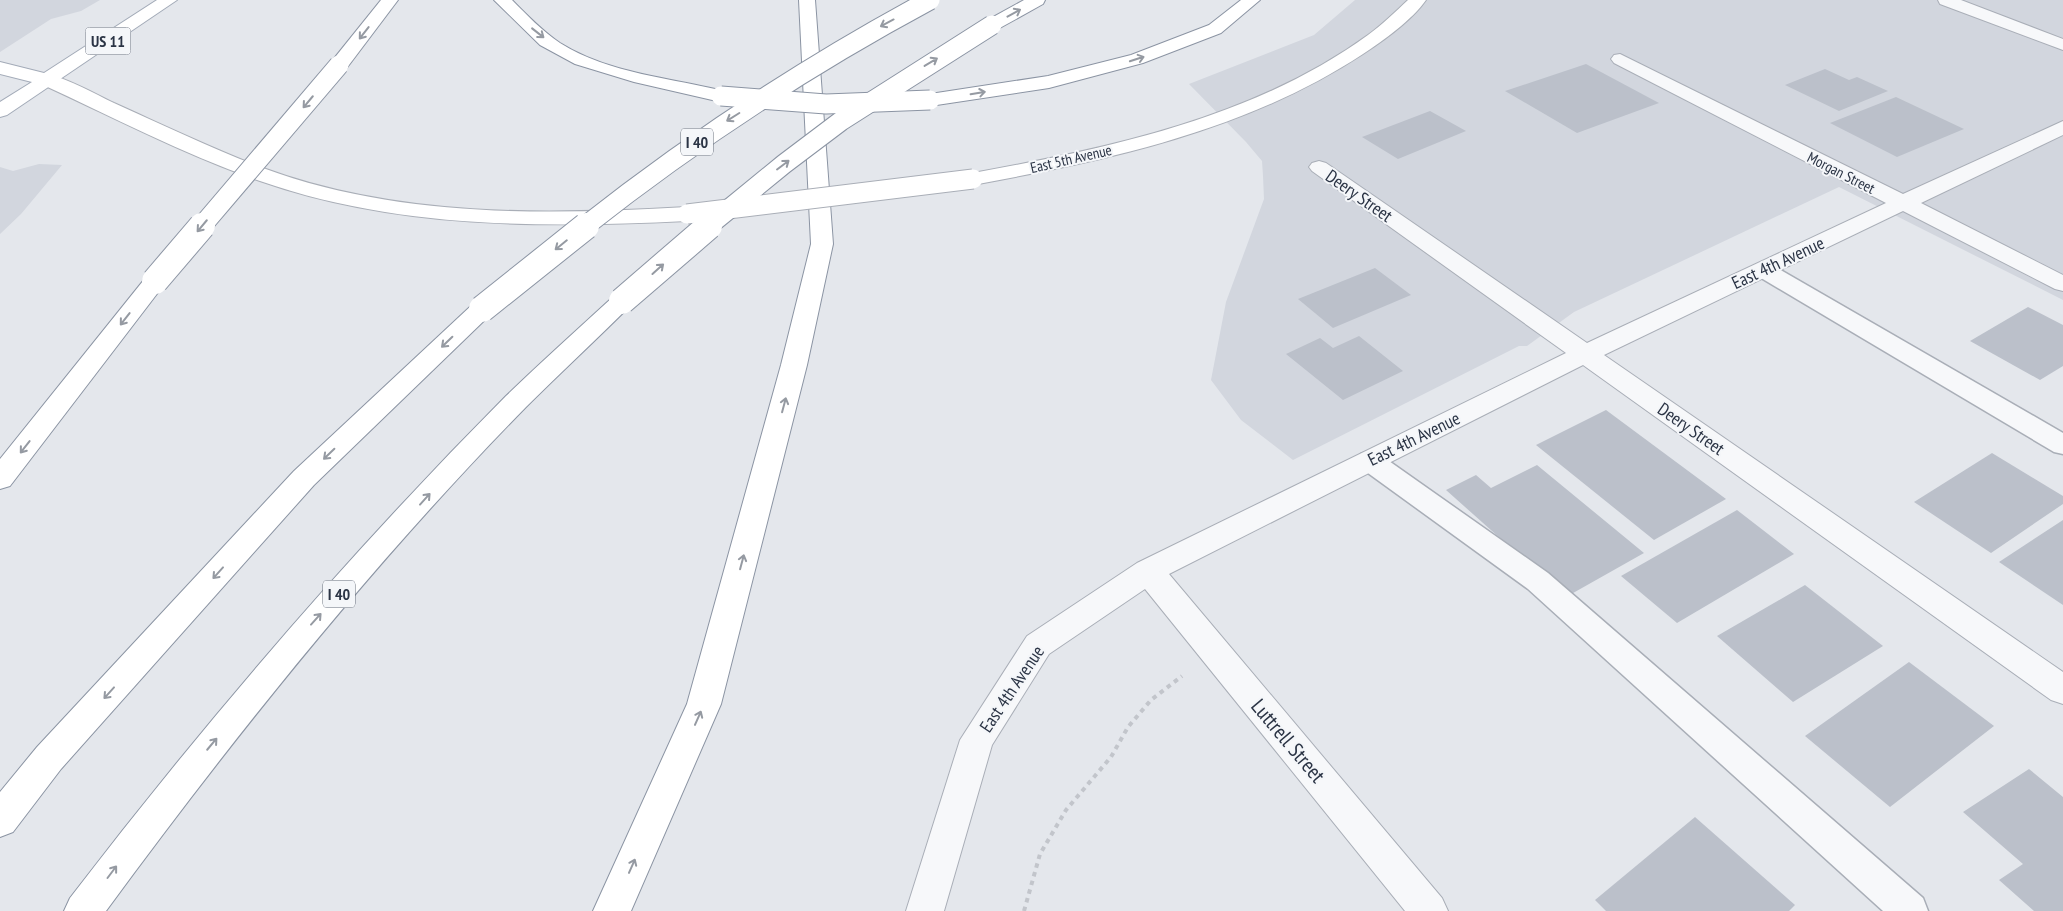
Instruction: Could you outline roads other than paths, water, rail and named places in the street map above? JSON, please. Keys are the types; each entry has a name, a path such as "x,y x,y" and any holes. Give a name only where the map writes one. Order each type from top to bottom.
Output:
{"main road":[{"name":"US 11","path":"48,80 169,0"},
{"path":"0,479 155,281 339,65 390,0"},
{"path":"502,0 528,25 562,51 628,76 721,96 826,104 930,100 1049,82 1137,59 1215,29 1252,0"},
{"path":"612,911 704,704 794,366 822,244 807,0"},
{"name":"I 40","path":"0,820 49,758 304,478 482,309 579,231 718,126 874,30 930,0"},
{"name":"I 40","path":"83,911 171,794 303,634 434,488 517,401 622,301 746,195 834,127 907,77 1037,0"},
{"name":"East 5th Avenue","path":"0,68 48,80 231,162 280,181 350,200 435,213 525,220 611,218 687,214 973,179 1042,167 1141,143 1272,98 1327,69 1378,38 1418,0"},
{"path":"0,110 48,80"}],"street":[{"path":"1946,0 2063,45"},
{"name":"Morgan Street","path":"1620,59 1902,204 2063,284"},
{"name":"East 4th Avenue","path":"925,911 951,821 978,740 1038,645 1148,571 1585,354 2063,127"},
{"name":"Deery Street","path":"1319,167 2063,690"},
{"name":"Luttrell Street","path":"1148,571 1429,911"}],"lane":[{"path":"1764,270 2063,445"},
{"path":"1370,461 1538,581 1910,911"}]}
